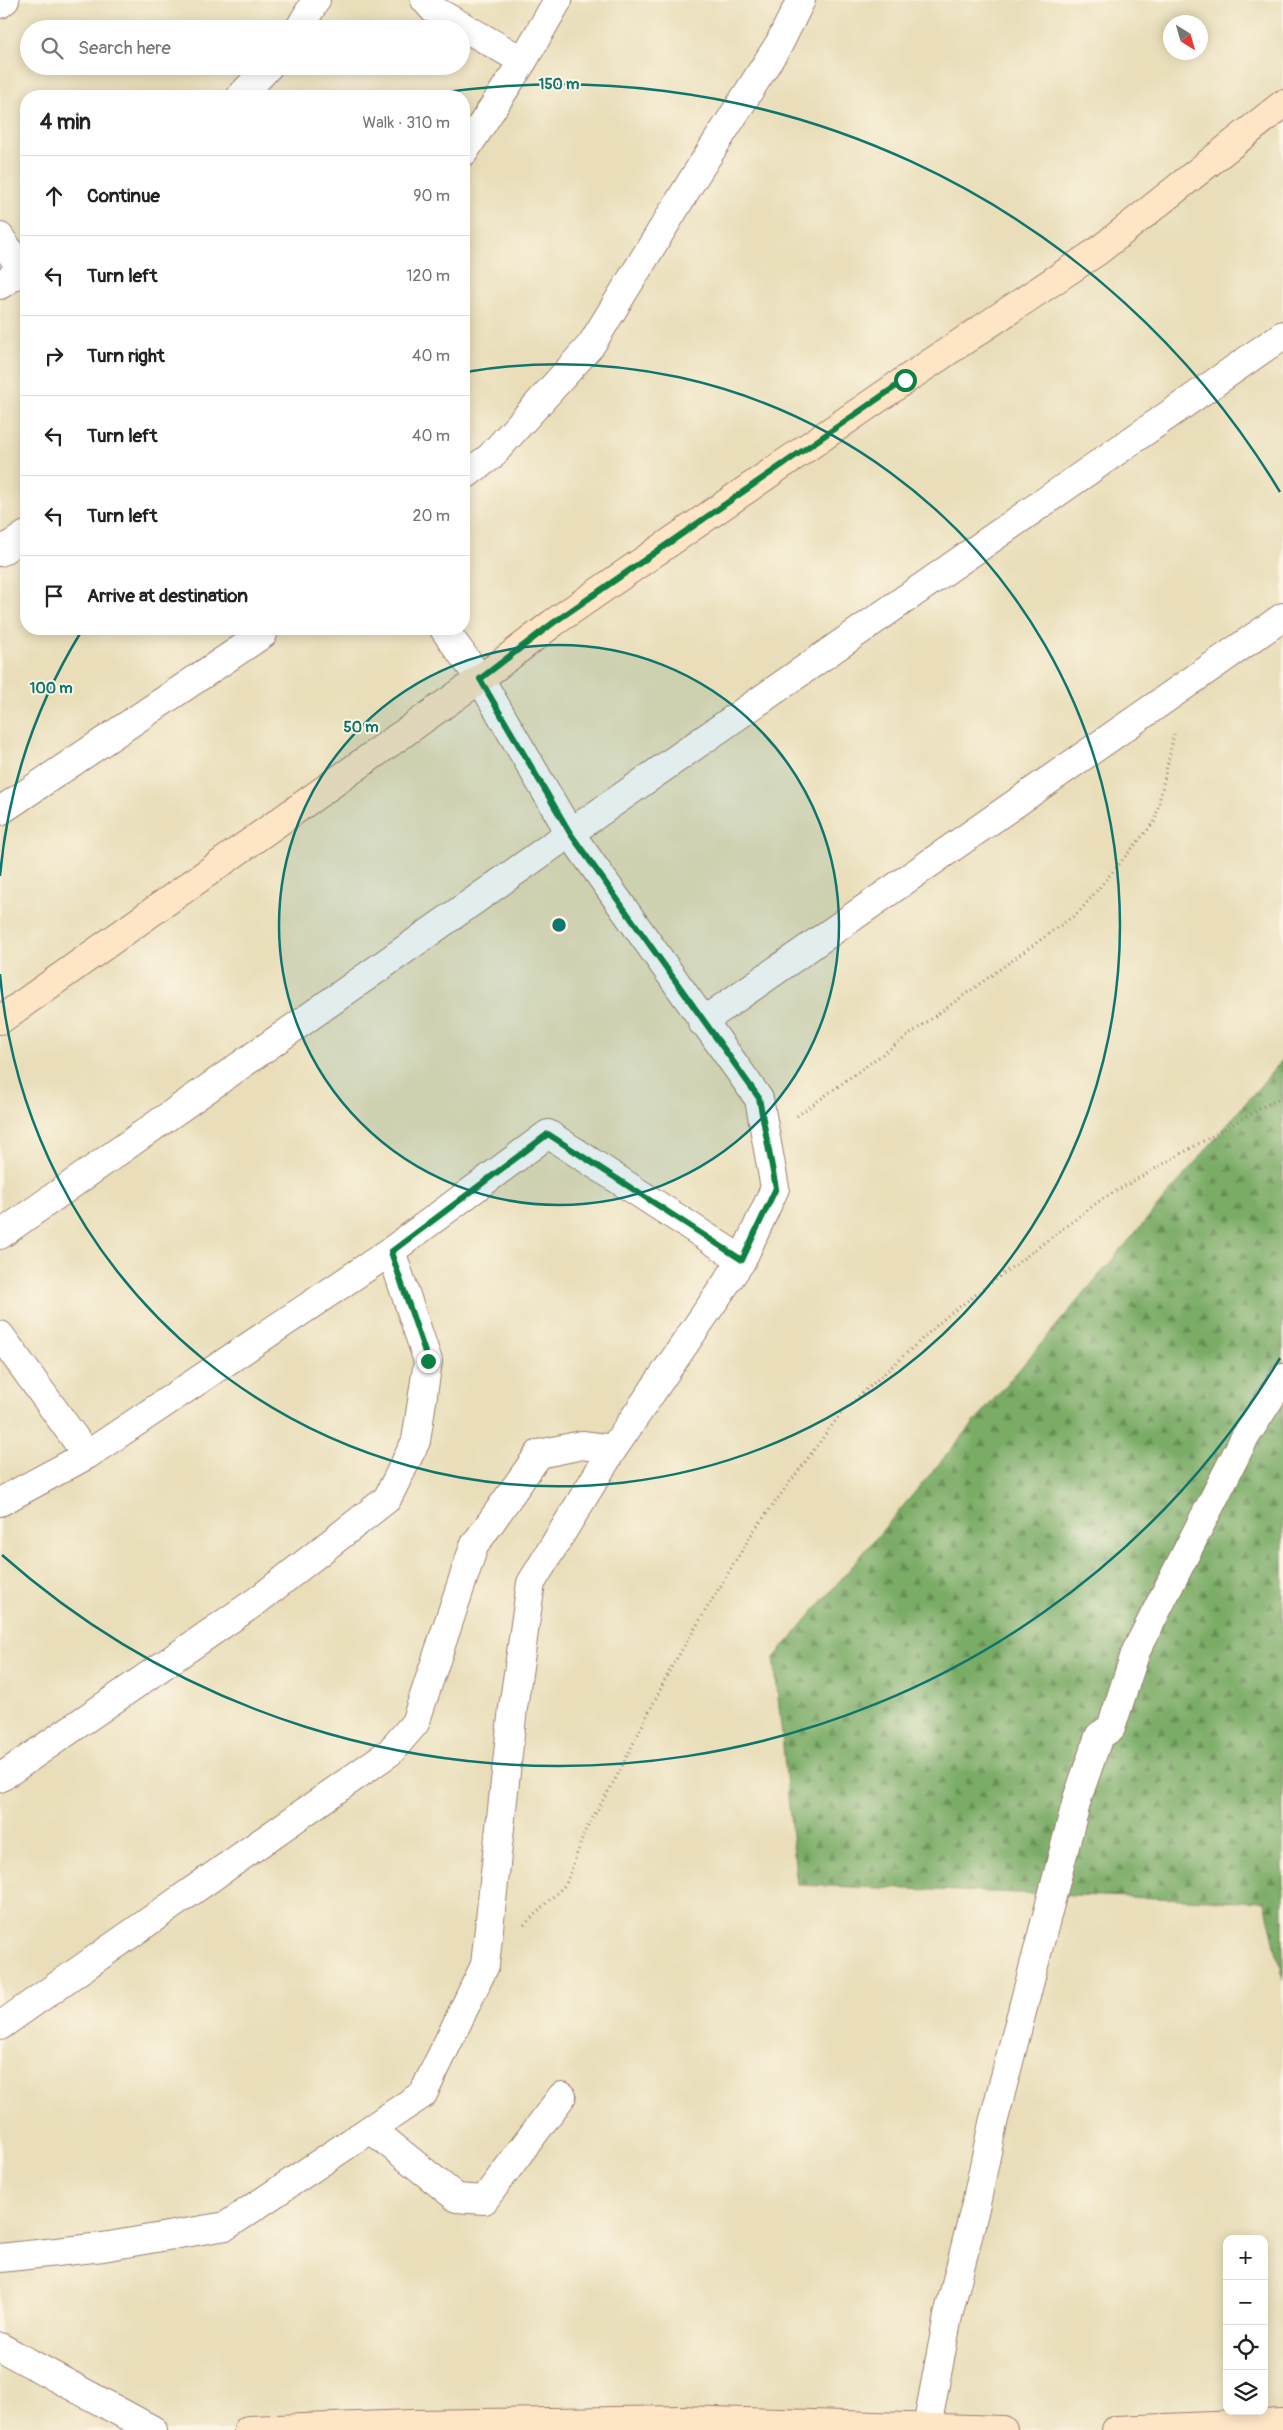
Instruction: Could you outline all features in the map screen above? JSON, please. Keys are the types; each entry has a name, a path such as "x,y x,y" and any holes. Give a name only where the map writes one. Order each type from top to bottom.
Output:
{"street":[{"path":"0,4 5,0"},
{"path":"304,20 316,0"},
{"path":"425,0 434,10 451,20"},
{"path":"470,143 523,61 558,0"},
{"path":"470,472 490,457 591,345 779,44 801,0"},
{"path":"470,31 523,61"},
{"path":"247,90 261,75"},
{"path":"0,1020 480,679 561,617 905,380 1098,251 1283,104"},
{"path":"0,237 20,267"},
{"path":"0,286 20,271"},
{"path":"0,1235 570,833 1283,335"},
{"path":"0,552 20,539"},
{"path":"702,1022 1283,617"},
{"path":"0,811 262,635"},
{"path":"0,2258 103,2247 226,2226 423,2094 485,1965 513,1708 531,1583 613,1449 742,1260 776,1188 759,1098 702,1022 570,833 480,679 448,635"},
{"path":"0,1502 87,1455 391,1252 548,1134 742,1260"},
{"path":"0,1778 258,1600 387,1499 416,1441 428,1361 391,1252"},
{"path":"0,1335 87,1455"},
{"path":"927,2427 948,2316 976,2204 993,2123 1078,1796 1100,1736 1111,1728 1136,1651 1244,1439 1283,1378"},
{"path":"0,2026 390,1752 415,1723 474,1546 539,1454 582,1445 613,1449"},
{"path":"371,2129 457,2198 484,2200 562,2096"},
{"path":"0,2347 153,2430"},
{"path":"248,2430 412,2424 681,2420 1003,2430"},
{"path":"1116,2430 1283,2423"}],"path":[{"path":"766,1138 1079,912 1155,821 1177,722 1167,698"},
{"path":"485,1965 566,1884 585,1831 616,1778 671,1668 753,1532 842,1412 946,1317 1102,1199 1260,1109 1283,1098"}],"green space":[{"path":"1283,1059 1283,1981 1265,1902 797,1885 774,1658"}],"route":[{"path":"428,1361 391,1252 548,1134 742,1260 776,1188 759,1098 702,1022 570,833 480,679 553,623 905,380"}]}
